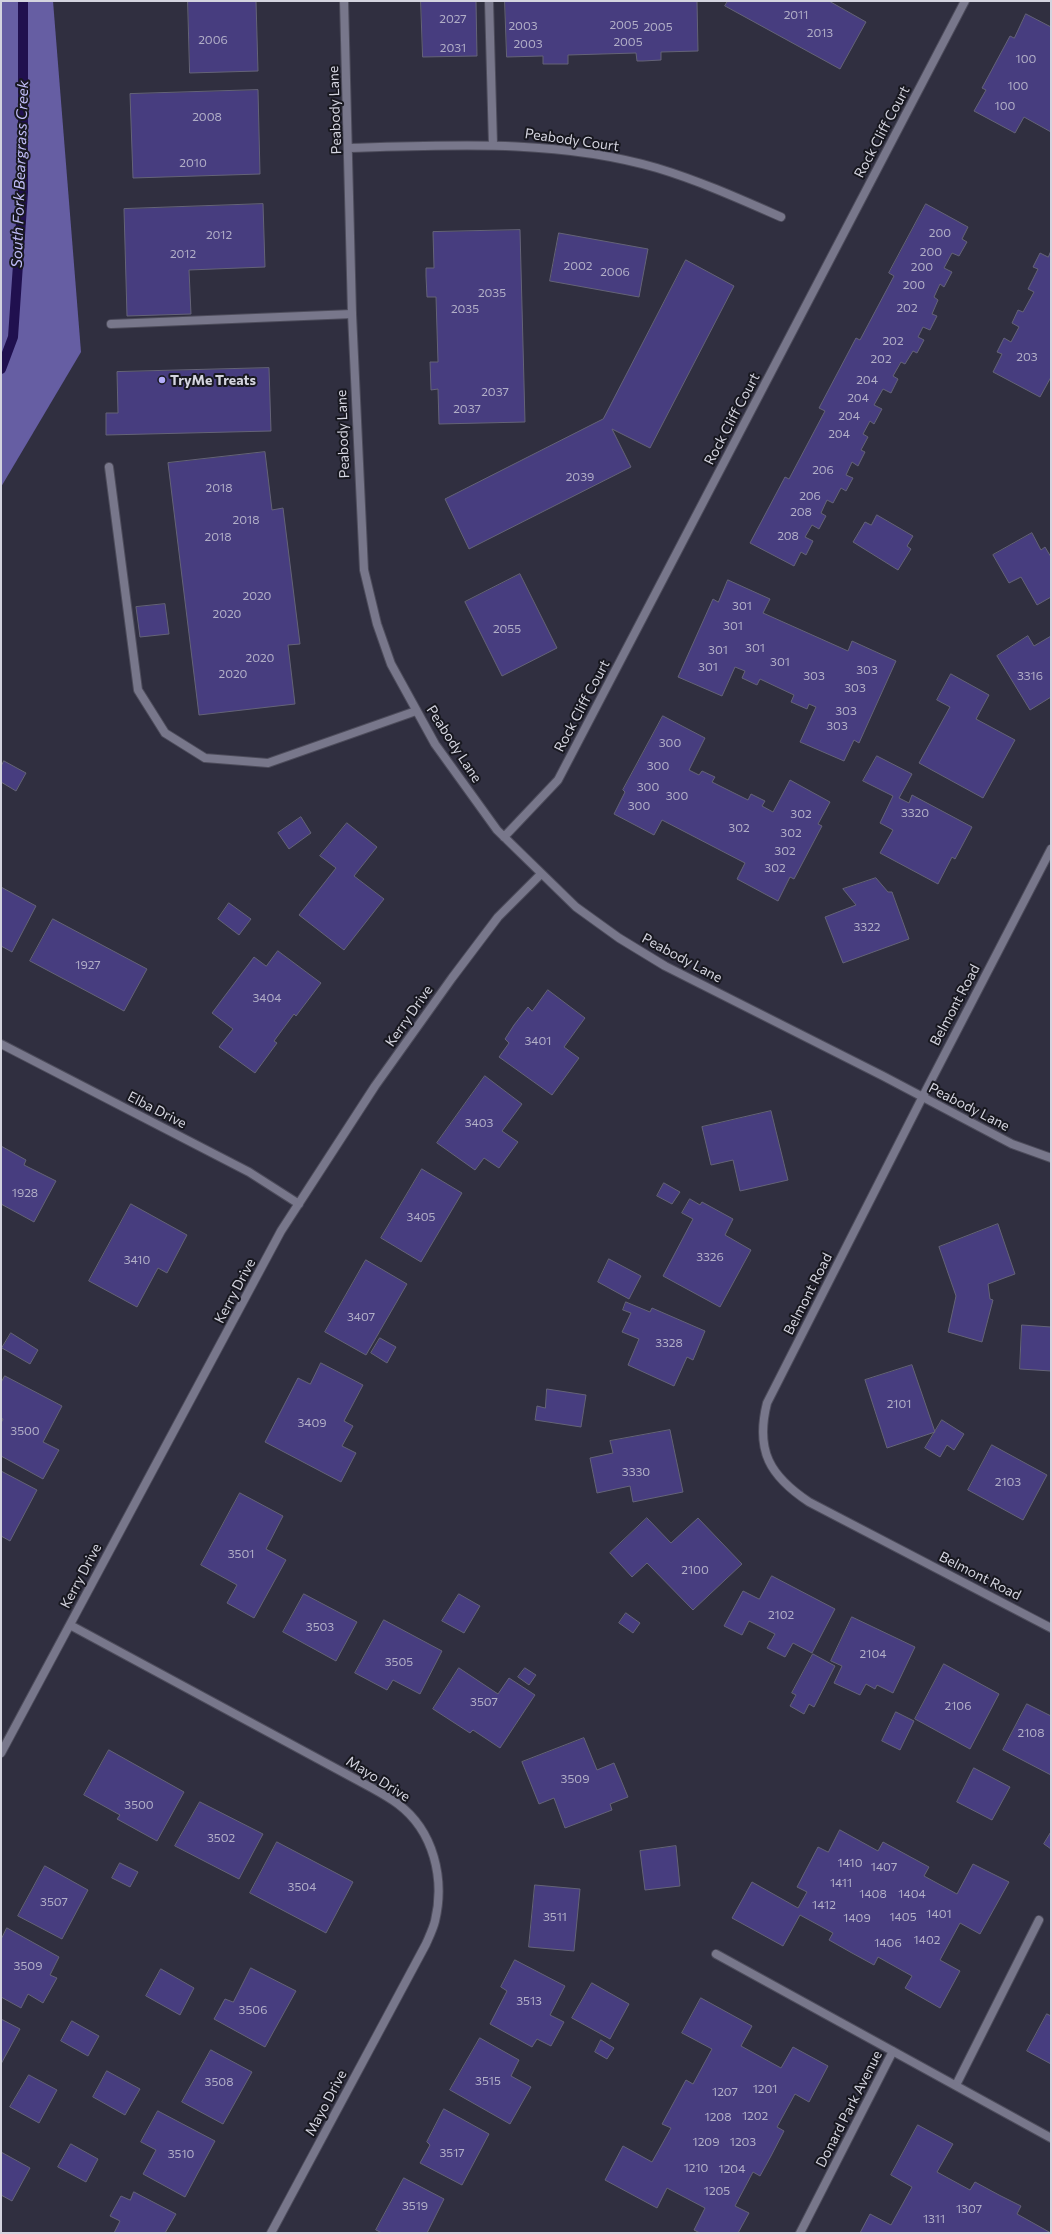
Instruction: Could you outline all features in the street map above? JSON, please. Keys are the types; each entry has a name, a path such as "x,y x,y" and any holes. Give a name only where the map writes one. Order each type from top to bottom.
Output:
{"street":[{"name":"Peabody Lane","path":"344,1 349,148 352,314 364,570 377,624 391,664 435,744 497,830 576,907 619,938 665,966 883,1076 922,1098 1012,1144 1051,1158"},
{"path":"489,1 493,145"},
{"name":"Rock Cliff Court","path":"504,837 558,780 965,1"},
{"name":"Peabody Court","path":"349,148 493,145 520,146 603,156 656,168 707,184 782,217"},
{"path":"112,324 352,314"},
{"path":"109,466 138,690 165,733 205,758 268,764 416,711"},
{"name":"Belmont Road","path":"1051,849 922,1098 767,1403 762,1422 763,1443 768,1459 780,1480 809,1502 1051,1628"},
{"name":"Kerry Drive","path":"1,1753 282,1231 375,1086 452,978 498,917 541,874"},
{"name":"Elba Drive","path":"1,1044 249,1172 299,1204"},
{"name":"Mayo Drive","path":"70,1625 372,1788 399,1805 415,1820 427,1839 435,1860 439,1884 436,1914 426,1944 271,2233"},
{"path":"956,2085 1039,1920"},
{"path":"716,1954 893,2051"},
{"name":"Donard Park Avenue","path":"800,2233 893,2051 1051,2138"}],"shaded area":[{"path":"1,1 53,1 81,352 1,487"}],"building":[{"path":"188,1 256,1 258,71 190,73"},
{"path":"421,1 476,1 477,56 423,57"},
{"path":"505,1 697,1 698,51 661,52 661,60 643,61 637,61 636,53 568,55 568,64 543,64 543,56 507,57"},
{"path":"728,1 829,1 866,22 840,69 725,6"},
{"path":"1026,14 1051,27 1051,132 1024,117 1015,133 974,111 986,90 982,88 1010,36 1014,38"},
{"path":"258,90 260,174 133,178 130,94"},
{"path":"263,204 265,267 189,270 191,314 127,316 124,209"},
{"path":"926,204 968,227 962,239 967,242 959,256 952,253 944,268 952,272 944,287 940,284 934,297 938,300 932,314 937,316 930,330 923,327 918,337 924,340 917,353 913,351 905,364 901,362 893,376 898,379 891,393 883,389 874,405 882,409 874,424 870,421 863,434 868,437 861,450 865,452 858,466 852,462 846,475 853,478 846,491 841,488 833,503 827,500 821,513 826,516 819,529 812,525 805,537 813,541 806,555 801,552 794,566 750,543 785,477 789,479 825,411 819,408 856,338 860,340 894,276 889,273"},
{"path":"520,230 525,422 439,424 438,389 431,390 430,362 438,362 436,297 427,297 426,276 426,268 434,268 433,232"},
{"path":"559,233 648,249 639,297 550,281"},
{"path":"1051,251 1051,377 1040,397 993,372 1002,354 997,352 1004,338 1011,342 1019,327 1012,323 1018,310 1023,312 1034,292 1028,289 1038,269 1033,267 1040,253 1048,257"},
{"path":"686,260 734,286 650,448 612,429 631,467 469,549 445,499 603,419"},
{"path":"269,368 271,431 106,435 106,413 118,413 117,372"},
{"path":"265,452 272,510 283,508 300,644 288,645 295,704 199,715 168,463"},
{"path":"877,515 913,536 907,546 911,549 898,570 853,542 865,522 871,525"},
{"path":"1032,533 1041,550 1045,547 1051,557 1051,597 1037,605 1021,577 1009,583 993,555"},
{"path":"520,574 557,648 502,676 465,602"},
{"path":"728,580 770,599 763,613 848,651 852,641 896,661 859,743 854,740 844,761 800,742 816,707 809,704 807,709 791,702 794,695 760,679 757,685 742,678 745,671 735,667 722,696 678,677 713,599 718,602"},
{"path":"165,604 169,634 140,637 136,607"},
{"path":"1028,636 1034,646 1051,636 1051,697 1030,710 997,656"},
{"path":"951,674 989,695 976,719 1015,740 983,798 919,763 950,707 937,700"},
{"path":"663,716 705,738 689,770 699,775 702,771 715,777 712,782 748,800 751,794 765,801 762,806 773,812 790,780 830,802 818,824 822,826 794,879 790,877 778,901 737,879 745,863 662,820 654,835 614,814 625,792 623,790"},
{"path":"877,756 912,774 899,798 909,803 912,795 972,827 955,859 952,857 938,884 880,853 893,830 880,823 893,796 863,781"},
{"path":"4,761 26,773 16,791 1,782 1,767"},
{"path":"301,817 311,833 289,849 278,833"},
{"path":"347,823 377,847 354,876 384,899 344,950 299,915 336,868 320,856"},
{"path":"876,878 888,892 892,892 909,939 843,963 825,917 856,905 843,889"},
{"path":"1,887 36,906 12,952 1,946"},
{"path":"229,903 251,919 239,935 218,919"},
{"path":"53,919 147,969 124,1011 30,961"},
{"path":"278,951 321,983 296,1016 294,1014 274,1041 277,1043 255,1073 219,1047 233,1029 212,1013 254,957 266,966"},
{"path":"548,990 585,1018 564,1047 579,1058 552,1095 499,1057 509,1043 505,1039 514,1025 528,1007 532,1011"},
{"path":"485,1076 522,1104 502,1131 518,1142 499,1168 484,1158 475,1170 437,1143"},
{"path":"771,1111 788,1180 740,1191 733,1160 711,1165 702,1127"},
{"path":"1,1146 26,1160 24,1165 56,1181 34,1222 1,1204"},
{"path":"422,1169 462,1193 421,1262 381,1238"},
{"path":"664,1183 680,1192 672,1204 657,1196"},
{"path":"690,1199 700,1205 702,1202 733,1219 725,1235 751,1250 720,1307 663,1276 693,1219 682,1213"},
{"path":"131,1204 187,1235 167,1273 158,1268 137,1307 89,1281"},
{"path":"998,1224 1015,1274 988,1284 990,1299 993,1300 982,1342 948,1332 956,1296 939,1247"},
{"path":"609,1259 641,1276 629,1299 598,1282"},
{"path":"366,1260 407,1284 366,1355 325,1332"},
{"path":"626,1302 650,1312 652,1308 705,1331 693,1360 687,1357 674,1386 628,1365 639,1339 622,1332 631,1313 623,1310"},
{"path":"1022,1325 1051,1327 1051,1371 1020,1369"},
{"path":"11,1333 38,1350 30,1364 2,1348"},
{"path":"380,1338 396,1347 387,1363 371,1353"},
{"path":"321,1363 363,1385 344,1421 353,1426 342,1446 356,1453 341,1482 265,1442 298,1378 310,1384"},
{"path":"912,1365 935,1432 887,1448 865,1380"},
{"path":"5,1376 62,1406 43,1442 59,1450 43,1479 1,1456 1,1423 3,1419 1,1418 1,1383"},
{"path":"547,1389 586,1395 581,1427 535,1420 537,1406 545,1408"},
{"path":"942,1420 964,1434 954,1450 947,1445 940,1457 925,1448"},
{"path":"670,1430 683,1492 633,1502 630,1486 597,1493 590,1458 613,1453 610,1441"},
{"path":"992,1445 1047,1475 1023,1520 968,1490"},
{"path":"1,1471 37,1490 10,1541 1,1536"},
{"path":"240,1493 283,1516 266,1549 286,1560 254,1618 227,1603 237,1585 201,1565"},
{"path":"647,1518 671,1543 698,1518 742,1564 693,1610 647,1563 632,1577 610,1553"},
{"path":"772,1576 835,1609 812,1653 793,1643 785,1657 767,1648 775,1634 749,1621 742,1635 724,1626 743,1591 759,1599"},
{"path":"304,1594 357,1622 336,1661 283,1632"},
{"path":"459,1594 480,1606 464,1633 442,1621"},
{"path":"626,1613 640,1623 633,1633 619,1623"},
{"path":"852,1617 915,1647 893,1693 877,1685 875,1689 866,1684 860,1695 834,1683 842,1666 831,1661"},
{"path":"384,1620 442,1651 420,1694 393,1680 387,1690 355,1673"},
{"path":"813,1654 835,1666 814,1707 809,1704 804,1714 790,1706 796,1695 792,1693"},
{"path":"944,1664 999,1694 970,1749 915,1719"},
{"path":"459,1668 498,1694 509,1678 535,1695 500,1748 473,1730 470,1733 433,1709"},
{"path":"525,1668 536,1675 529,1685 518,1677"},
{"path":"1027,1704 1051,1716 1051,1775 1003,1750"},
{"path":"896,1712 914,1721 900,1750 882,1741"},
{"path":"584,1738 597,1770 614,1763 628,1797 610,1804 612,1810 565,1828 554,1798 539,1804 522,1762"},
{"path":"109,1750 184,1792 157,1841 117,1819 120,1815 84,1795"},
{"path":"974,1768 1010,1787 992,1820 957,1802"},
{"path":"200,1802 263,1834 239,1879 175,1846"},
{"path":"840,1830 878,1851 883,1842 929,1867 924,1876 957,1894 973,1864 1009,1882 980,1934 960,1923 940,1960 960,1971 940,2008 905,1988 912,1976 878,1957 874,1965 829,1940 833,1933 800,1915 783,1946 732,1918 752,1882 798,1908 807,1892 797,1887 818,1847 828,1852"},
{"path":"1051,1832 1051,1849 1044,1844"},
{"path":"277,1842 353,1882 326,1933 250,1893"},
{"path":"676,1846 680,1886 645,1890 640,1851"},
{"path":"120,1863 138,1872 130,1887 112,1878"},
{"path":"45,1866 88,1890 62,1939 18,1916"},
{"path":"535,1885 580,1889 574,1951 529,1947"},
{"path":"7,1928 59,1957 50,1975 57,1978 43,2003 28,1994 21,2008 1,1997 1,1940"},
{"path":"515,1960 565,1986 550,2015 564,2022 551,2046 537,2039 532,2047 490,2024 507,1991 501,1987"},
{"path":"251,1968 296,1991 265,2047 214,2019 225,1999 233,2002"},
{"path":"161,1969 194,1988 180,2015 146,1996"},
{"path":"592,1983 629,2004 610,2039 572,2018"},
{"path":"701,1998 752,2026 741,2046 781,2068 793,2047 828,2066 809,2102 795,2094 777,2127 784,2131 771,2156 760,2176 753,2172 735,2206 749,2213 738,2233 700,2233 694,2230 705,2208 667,2188 657,2208 605,2180 623,2146 652,2162 671,2128 662,2124 686,2080 693,2084 712,2049 682,2033"},
{"path":"1047,2014 1051,2016 1051,2064 1027,2051"},
{"path":"1,2019 20,2029 1,2064"},
{"path":"72,2021 99,2036 88,2056 61,2041"},
{"path":"480,2038 519,2060 511,2076 531,2087 510,2124 450,2090"},
{"path":"601,2040 614,2048 607,2059 595,2052"},
{"path":"211,2050 252,2072 223,2124 182,2102"},
{"path":"107,2071 140,2089 125,2115 93,2097"},
{"path":"29,2075 57,2090 39,2123 10,2107"},
{"path":"444,2109 489,2134 462,2185 420,2163 430,2145 427,2142"},
{"path":"158,2111 215,2141 185,2197 143,2174 156,2150 141,2142"},
{"path":"918,2125 953,2144 937,2172 970,2190 975,2182 1021,2206 1017,2214 1051,2233 860,2233 870,2214 891,2225 912,2187 891,2175"},
{"path":"71,2144 98,2159 86,2182 58,2167"},
{"path":"1,2152 30,2168 12,2201 1,2195"},
{"path":"404,2178 444,2199 427,2233 382,2233 376,2230"},
{"path":"134,2192 176,2214 165,2233 114,2233 120,2221 110,2216 121,2196 130,2200"}],"waterway":[{"name":"South Fork Beargrass Creek","path":"1,369 13,337 23,192 23,1"}],"place":[{"name":"TryMe Treats","path":"162,380"}]}
